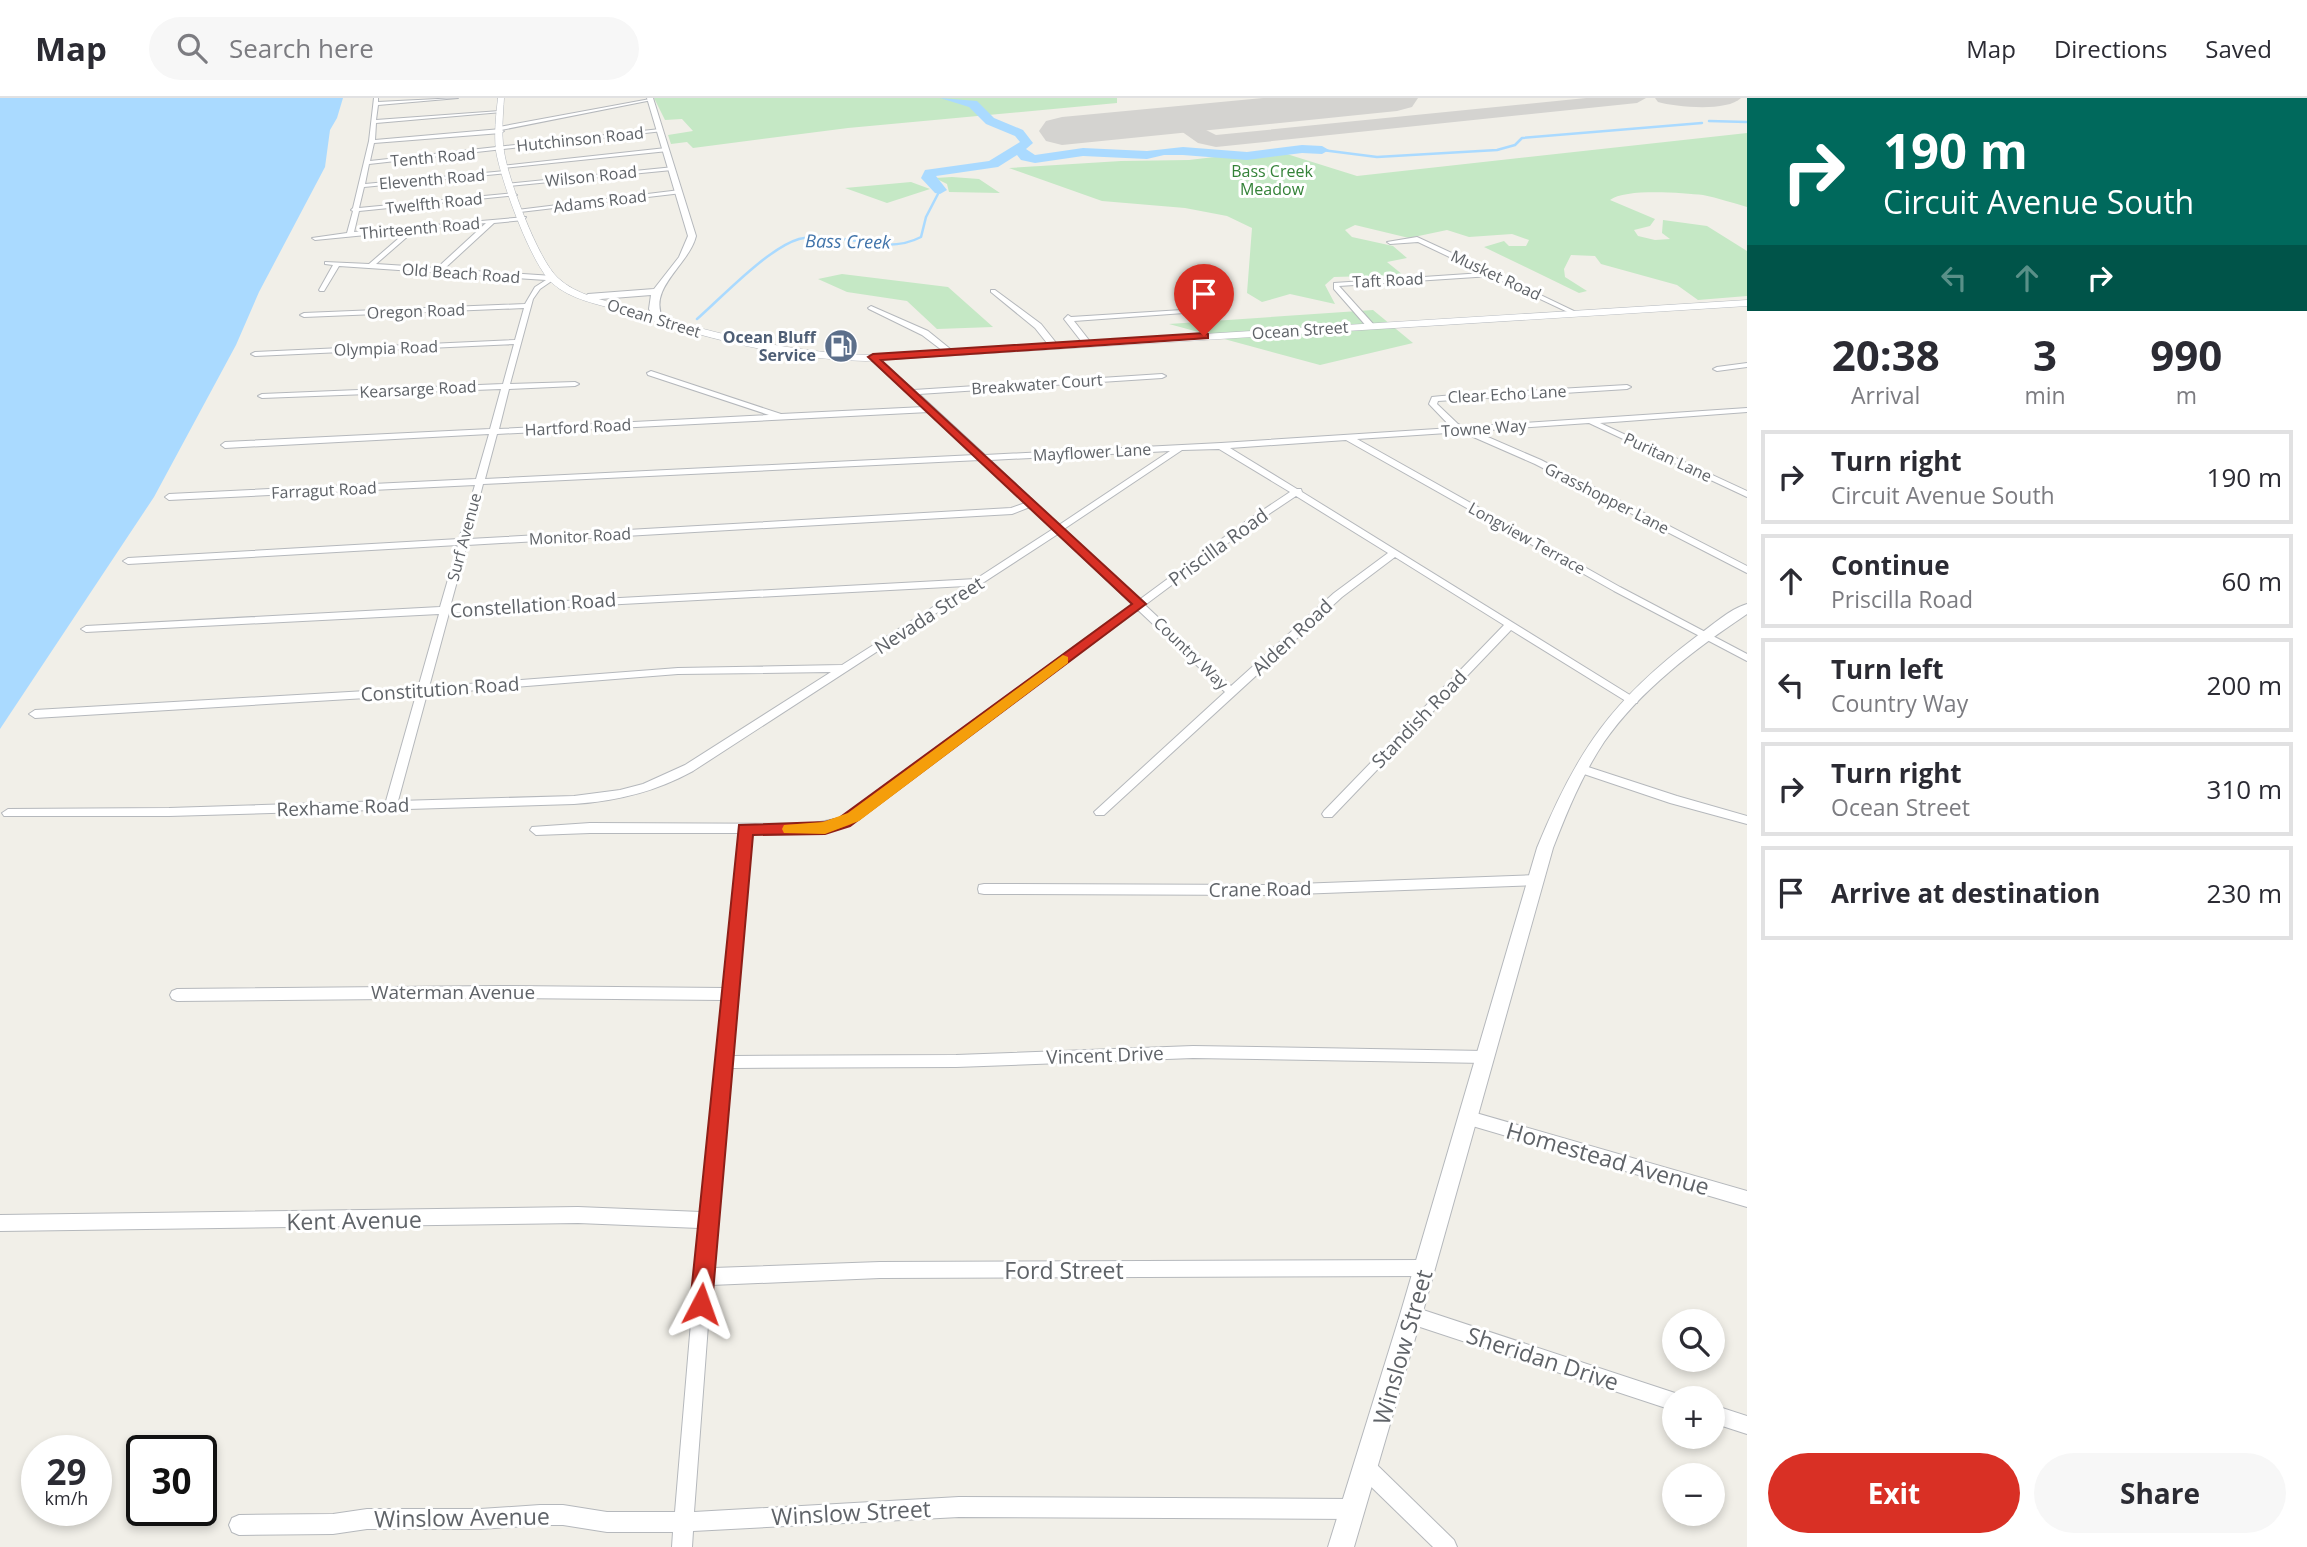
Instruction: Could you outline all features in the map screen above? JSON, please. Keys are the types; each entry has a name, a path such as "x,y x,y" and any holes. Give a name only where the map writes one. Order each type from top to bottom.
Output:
{"main road":[{"path":"501,98 500,149 504,169 543,263 553,278"},
{"name":"Ocean Street","path":"553,278 589,297 729,341 781,353 826,357 873,357 1747,303"}],"street":[{"path":"349,235 371,142 376,101 456,98"},
{"path":"371,142 501,130 650,99 690,225 691,243 684,258 655,292 652,310 658,319"},
{"path":"374,122 500,112"},
{"name":"Hutchinson Road","path":"500,149 660,131"},
{"name":"Tenth Road","path":"366,163 500,149"},
{"path":"504,169 666,150"},
{"name":"Wilson Road","path":"509,184 672,168"},
{"name":"Eleventh Road","path":"360,186 504,169"},
{"name":"Adams Road","path":"522,214 680,192"},
{"name":"Twelfth Road","path":"354,210 514,195"},
{"name":"Thirteenth Road","path":"315,238 492,221 522,214"},
{"path":"438,271 492,221"},
{"path":"370,266 413,229"},
{"name":"Musket Road","path":"1390,242 1419,240 1574,313"},
{"name":"Old Beach Road","path":"327,263 553,278"},
{"path":"322,290 337,264"},
{"name":"Taft Road","path":"1371,326 1336,288 1336,284 1496,274"},
{"name":"Surf Avenue","path":"391,805 528,306 533,292 553,278"},
{"path":"993,291 1038,326 1054,346"},
{"path":"589,297 655,292"},
{"name":"Oregon Road","path":"304,314 528,306"},
{"path":"871,308 925,332 950,352"},
{"path":"1088,344 1068,318 1182,312"},
{"name":"Olympia Road","path":"255,354 518,342"},
{"name":"Country Way","path":"873,357 932,409 1232,692"},
{"path":"1717,369 1747,365"},
{"path":"651,373 785,417"},
{"name":"Breakwater Court","path":"912,392 1162,376"},
{"name":"Kearsarge Road","path":"262,396 575,384"},
{"name":"Clear Echo Lane","path":"1466,429 1443,416 1434,407 1434,401 1442,398 1626,387"},
{"name":"Hartford Road","path":"225,445 932,409"},
{"name":"Towne Way","path":"1221,446 1747,410"},
{"name":"Puritan Lane","path":"1589,420 1747,494"},
{"name":"Grasshopper Lane","path":"1466,429 1747,570"},
{"name":"Longview Terrace","path":"1349,438 1747,658"},
{"path":"1221,446 1633,700"},
{"name":"Mayflower Lane","path":"479,482 1221,446"},
{"name":"Nevada Street","path":"674,777 980,582 1181,448"},
{"name":"Farragut Road","path":"169,497 479,482"},
{"name":"Priscilla Road","path":"536,831 590,828 825,828 845,822 1245,526 1297,491"},
{"name":"Monitor Road","path":"128,561 1000,512 1031,504"},
{"name":"Alden Road","path":"1100,812 1338,595 1395,553"},
{"name":"Constellation Road","path":"86,629 843,587 980,582"},
{"name":"Winslow Street","path":"684,1522 959,1507 1353,1509 1469,1118 1545,848 1563,803 1610,724 1633,700 1705,637 1747,608"},
{"name":"Standish Road","path":"1328,814 1510,625"},
{"name":"Constitution Road","path":"35,714 422,691 678,671 846,668"},
{"path":"1582,769 1686,804 1747,820"},
{"name":"Rexhame Road","path":"8,813 169,812 625,796 674,777"},
{"path":"682,1547 708,1220 745,830"},
{"name":"Crane Road","path":"984,889 1270,890 1536,880"},
{"name":"Waterman Avenue","path":"177,995 486,992 730,994"},
{"name":"Vincent Drive","path":"725,1062 956,1060 1193,1052 1485,1057"},
{"name":"Homestead Avenue","path":"1469,1118 1747,1199"},
{"name":"Kent Avenue","path":"0,1223 578,1215 708,1220"},
{"name":"Ford Street","path":"703,1277 880,1269 1425,1268"},
{"name":"Sheridan Drive","path":"1411,1315 1662,1398"},
{"path":"1725,1418 1747,1425"},
{"path":"1366,1468 1447,1547"},
{"path":"1341,1547 1353,1509"},
{"name":"Winslow Avenue","path":"239,1525 333,1524 367,1519 480,1520 540,1515 607,1522 684,1522"}],"green space":[{"path":"654,98 1117,98 1117,103 848,128 693,148 687,142 671,144 668,135 693,131 682,119 665,120"},
{"name":"Bass Creek Meadow","path":"1747,133 1747,207 1703,195 1669,193 1628,194 1610,200 1655,219 1650,226 1634,230 1638,236 1655,240 1670,239 1662,233 1663,220 1707,226 1747,251 1747,296 1698,300 1677,285 1601,264 1595,256 1571,255 1564,269 1565,277 1587,291 1579,293 1484,247 1504,241 1509,246 1526,246 1529,240 1512,234 1469,237 1447,230 1409,238 1355,225 1345,230 1352,237 1393,246 1407,258 1387,262 1403,275 1334,277 1325,285 1335,304 1290,294 1262,302 1247,293 1252,228 1227,216 1185,208 1102,201 1009,168 1189,160 1274,150 1357,176"},
{"path":"935,178 979,179 1000,193 949,192 947,184"},
{"path":"911,182 930,189 887,203 845,188"},
{"path":"842,274 948,287 993,327 937,329 907,301 847,292 818,279"},
{"path":"1373,310 1413,343 1320,365 1169,324"}],"water":[{"path":"0,98 343,98 330,130 325,167 259,292 236,345 154,497 0,729"}],"waterway":[{"name":"Bass Creek","path":"940,190 928,178 930,173 993,164 1027,143 1019,133 990,121 973,104 946,98"},
{"path":"1709,121 1747,122"},
{"path":"1322,150 1377,157 1497,150 1515,145 1522,138 1702,123"},
{"path":"1019,150 1026,157 1035,159 1083,152 1147,155 1183,151 1247,156 1302,149 1322,150"},
{"name":"Bass Creek","path":"697,319 760,262 799,239 830,237 891,245 921,237 926,217 940,190"}],"taxiway":[{"path":"1186,119 1180,124 1205,139 1216,141 1637,98"},
{"path":"1664,98 1682,103 1732,98"}],"runway":[{"path":"1062,131 1397,98"}],"slow traffic":[{"path":"790,829 825,828 845,822 1063,660"}],"place":[{"name":"Ocean Bluff Service","path":"841,346"}],"route":[{"path":"701,1304 745,830 825,828 845,822 1140,604 873,357 1204,336"}]}
